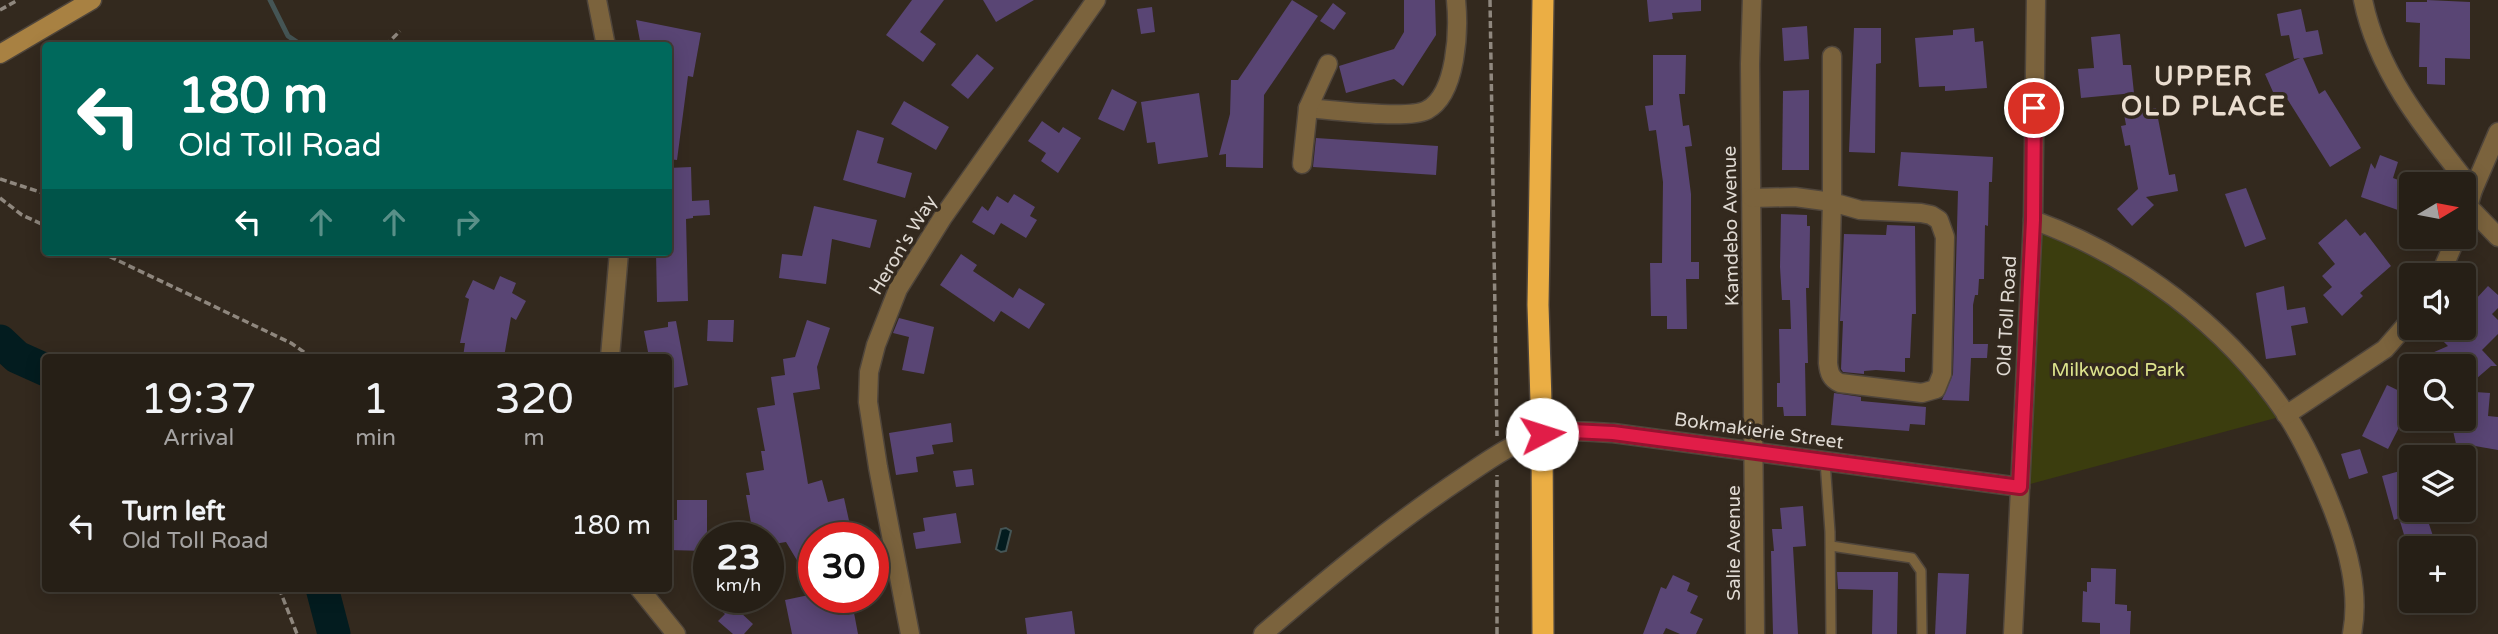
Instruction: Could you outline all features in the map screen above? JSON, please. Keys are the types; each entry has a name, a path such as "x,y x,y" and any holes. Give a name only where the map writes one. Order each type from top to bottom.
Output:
{"highway":[{"path":"1543,634 1538,305 1544,0"}],"street":[{"path":"0,54 92,0"},
{"path":"597,0 605,42"},
{"name":"Heron's Way","path":"910,634 868,402 869,372 876,345 898,289 936,228 1096,0"},
{"path":"1308,108 1398,114 1429,109 1439,97 1456,55 1459,25 1457,0"},
{"name":"Kamdebo Avenue","path":"1752,0 1750,64 1754,451"},
{"name":"Old Toll Road","path":"2013,634 2033,220 2036,0"},
{"path":"2363,0 2366,14 2393,80 2448,172"},
{"path":"1752,198 1795,197 1832,202 1860,210 1920,213 1939,220 1945,237 1942,374 1936,389 1922,393 1840,383 1834,380 1829,372 1832,202 1832,56"},
{"path":"1302,164 1308,108 1328,64"},
{"path":"2476,188 2498,132"},
{"path":"2476,213 2498,237"},
{"path":"2033,220 2061,230 2167,291 2210,326 2252,371 2286,415 2318,473 2350,560 2355,593 2352,634"},
{"path":"610,354 619,256"},
{"path":"2286,415 2385,349 2399,333"},
{"name":"Bokmakierie Street","path":"1263,634 1340,567 1424,504 1497,454 1542,434 1572,431 1613,433 2020,487"},
{"name":"Salie Avenue","path":"1754,451 1755,634"},
{"path":"642,592 676,634"}],"lane":[{"path":"1825,461 1831,547 1831,634"},
{"path":"1831,547 1912,558 1921,571 1922,634"}],"path":[{"path":"0,10 18,0"},
{"path":"1490,0 1497,634"},
{"path":"389,42 400,31"},
{"path":"0,180 42,193"},
{"path":"0,198 22,215 42,224"},
{"path":"108,256 280,338 306,354"},
{"path":"281,592 297,634"}],"green space":[{"name":"Milkwood Park","path":"2036,225 2112,262 2207,328 2283,416 2023,486"}],"water":[{"path":"1001,529 1011,531 1006,551 1001,552 996,549"}],"building":[{"path":"912,0 944,0 920,32 936,44 923,62 886,35"},
{"path":"983,0 1034,0 996,22"},
{"path":"1292,0 1318,16 1264,95 1263,168 1226,167 1226,154 1219,155 1230,114 1231,80 1238,80"},
{"path":"1404,0 1435,0 1436,35 1403,86 1394,79 1346,93 1339,66 1394,49 1404,32"},
{"path":"1647,0 1701,0 1701,11 1672,13 1673,19 1649,22"},
{"path":"2406,2 2470,2 2470,59 2445,58 2445,85 2427,84 2427,67 2419,67 2420,23 2406,22"},
{"path":"1333,3 1346,13 1334,30 1320,21"},
{"path":"1152,7 1155,32 1141,34 1137,9"},
{"path":"2301,9 2306,32 2318,30 2323,54 2303,58 2319,94 2325,90 2361,148 2330,167 2286,97 2277,101 2265,74 2300,58 2294,59 2289,35 2281,36 2277,14"},
{"path":"636,20 701,33 693,77 688,76 677,160 672,159 672,42 640,42"},
{"path":"1807,26 1809,59 1784,61 1782,28"},
{"path":"1854,28 1881,28 1881,63 1876,64 1875,153 1849,152"},
{"path":"1974,28 1975,42 1983,41 1987,88 1945,91 1945,86 1919,87 1915,38 1953,35 1953,30"},
{"path":"2120,34 2123,65 2131,65 2134,93 2081,98 2078,69 2094,68 2091,37"},
{"path":"977,54 994,68 968,99 951,85"},
{"path":"1653,55 1686,55 1685,94 1679,94 1683,126 1689,125 1692,146 1685,147 1691,194 1691,262 1699,262 1699,279 1686,279 1687,329 1667,329 1667,316 1651,316 1650,263 1662,263 1663,182 1656,130 1649,131 1645,106 1653,105"},
{"path":"1112,89 1137,102 1124,131 1098,119"},
{"path":"1809,90 1809,170 1782,170 1783,91"},
{"path":"1199,93 1208,157 1158,164 1155,142 1147,143 1141,102"},
{"path":"904,101 949,127 936,150 891,124"},
{"path":"2156,108 2169,175 2175,174 2178,191 2146,197 2154,205 2132,226 2117,209 2138,189 2130,145 2125,146 2121,126 2126,125 2124,114"},
{"path":"1042,121 1059,133 1063,127 1081,138 1058,173 1041,161 1046,153 1028,141"},
{"path":"857,130 884,138 877,163 912,173 905,198 843,180"},
{"path":"1316,138 1438,146 1436,175 1313,167"},
{"path":"1901,152 1993,157 1992,182 1989,182 1988,226 1985,225 1984,279 1979,279 1978,295 1975,295 1973,305 1973,344 1988,344 1987,358 1971,358 1969,401 1942,400 1953,374 1958,191 1898,186"},
{"path":"2380,155 2398,162 2393,178 2399,180 2399,210 2361,197 2371,163 2375,169"},
{"path":"691,167 692,201 709,200 710,215 686,219 688,301 657,302 656,256 672,256 672,168"},
{"path":"2246,188 2266,239 2245,247 2225,194"},
{"path":"1014,194 1035,207 1030,216 1037,220 1026,238 1001,223 994,235 972,222 982,206 988,211 997,196 1008,203"},
{"path":"814,206 877,220 870,248 832,239 826,284 779,278 782,254 802,256"},
{"path":"1781,214 1807,215 1807,226 1810,226 1809,288 1806,288 1806,416 1784,416 1783,407 1777,407 1777,383 1780,383 1779,329 1791,329 1790,300 1782,300"},
{"path":"2346,219 2360,236 2365,232 2391,266 2360,293 2363,296 2342,316 2323,295 2332,287 2322,276 2335,264 2318,243"},
{"path":"1887,225 1915,226 1916,314 1912,314 1910,358 1905,358 1905,372 1843,372 1843,321 1840,321 1844,234 1886,235"},
{"path":"961,254 977,265 973,271 1013,298 1019,288 1045,304 1029,329 1001,311 994,322 940,285"},
{"path":"500,276 516,283 512,293 526,301 516,320 511,317 505,354 463,354 465,343 460,343 469,299 465,297 473,280 494,290"},
{"path":"2284,286 2287,310 2305,307 2308,323 2291,326 2296,355 2266,359 2256,293"},
{"path":"2488,286 2498,295 2498,308 2492,314 2498,320 2498,334 2482,350 2497,366 2491,366 2476,379 2476,354 2430,354 2448,346 2442,340 2476,340 2476,299"},
{"path":"899,318 934,327 924,374 902,370 909,337 893,333"},
{"path":"708,320 734,320 733,342 707,341"},
{"path":"807,320 830,328 817,367 820,389 793,393 808,484 822,480 828,502 844,498 849,522 798,522 798,562 784,542 784,522 751,522 746,495 750,495 746,473 764,470 761,451 765,451 757,408 775,405 771,377 785,375 783,359 795,357"},
{"path":"676,321 688,385 672,388 672,354 648,354 644,331 668,327 668,322"},
{"path":"2387,385 2399,391 2399,427 2388,449 2362,436"},
{"path":"2476,392 2490,393 2488,416 2498,417 2498,450 2476,445 2456,445 2453,431 2476,431"},
{"path":"1834,393 1861,397 1861,401 1926,407 1925,425 1910,424 1909,431 1831,425"},
{"path":"951,423 953,442 932,445 934,454 916,457 918,472 896,475 889,433"},
{"path":"2360,449 2368,473 2349,479 2341,454"},
{"path":"972,469 974,485 956,487 953,471"},
{"path":"2399,471 2399,518 2394,520 2382,476"},
{"path":"677,500 707,500 707,522 693,522 693,551 672,550 672,520 677,520"},
{"path":"1803,506 1806,546 1793,547 1798,634 1773,634 1772,529 1782,529 1780,508"},
{"path":"956,513 961,543 916,549 913,533 925,531 923,518"},
{"path":"2400,522 2428,522 2433,536 2404,536"},
{"path":"2091,568 2116,569 2115,604 2127,605 2127,611 2131,611 2130,634 2100,634 2100,623 2082,622 2083,591 2087,592 2087,582 2091,582"},
{"path":"1837,572 1898,572 1897,634 1872,634 1873,590 1838,589"},
{"path":"1938,573 1969,574 1966,634 1935,634"},
{"path":"1673,575 1690,583 1687,591 1698,596 1690,613 1703,619 1696,634 1680,634 1666,628 1663,634 1643,634 1661,587 1666,589"},
{"path":"798,597 798,613 854,613 858,634 792,634 785,600"},
{"path":"1072,611 1075,634 1027,634 1025,618"},
{"path":"741,613 753,624 744,634 733,634 718,621 725,614"}],"waterway":[{"path":"270,0 288,36 297,42"},
{"path":"0,341 17,357 42,368"},
{"path":"323,592 334,634"}],"district":[{"name":"UPPER OLD PLACE","path":"2204,91"}],"route":[{"path":"1542,434 1572,431 1668,439 2020,487 2033,220 2034,108"}]}
